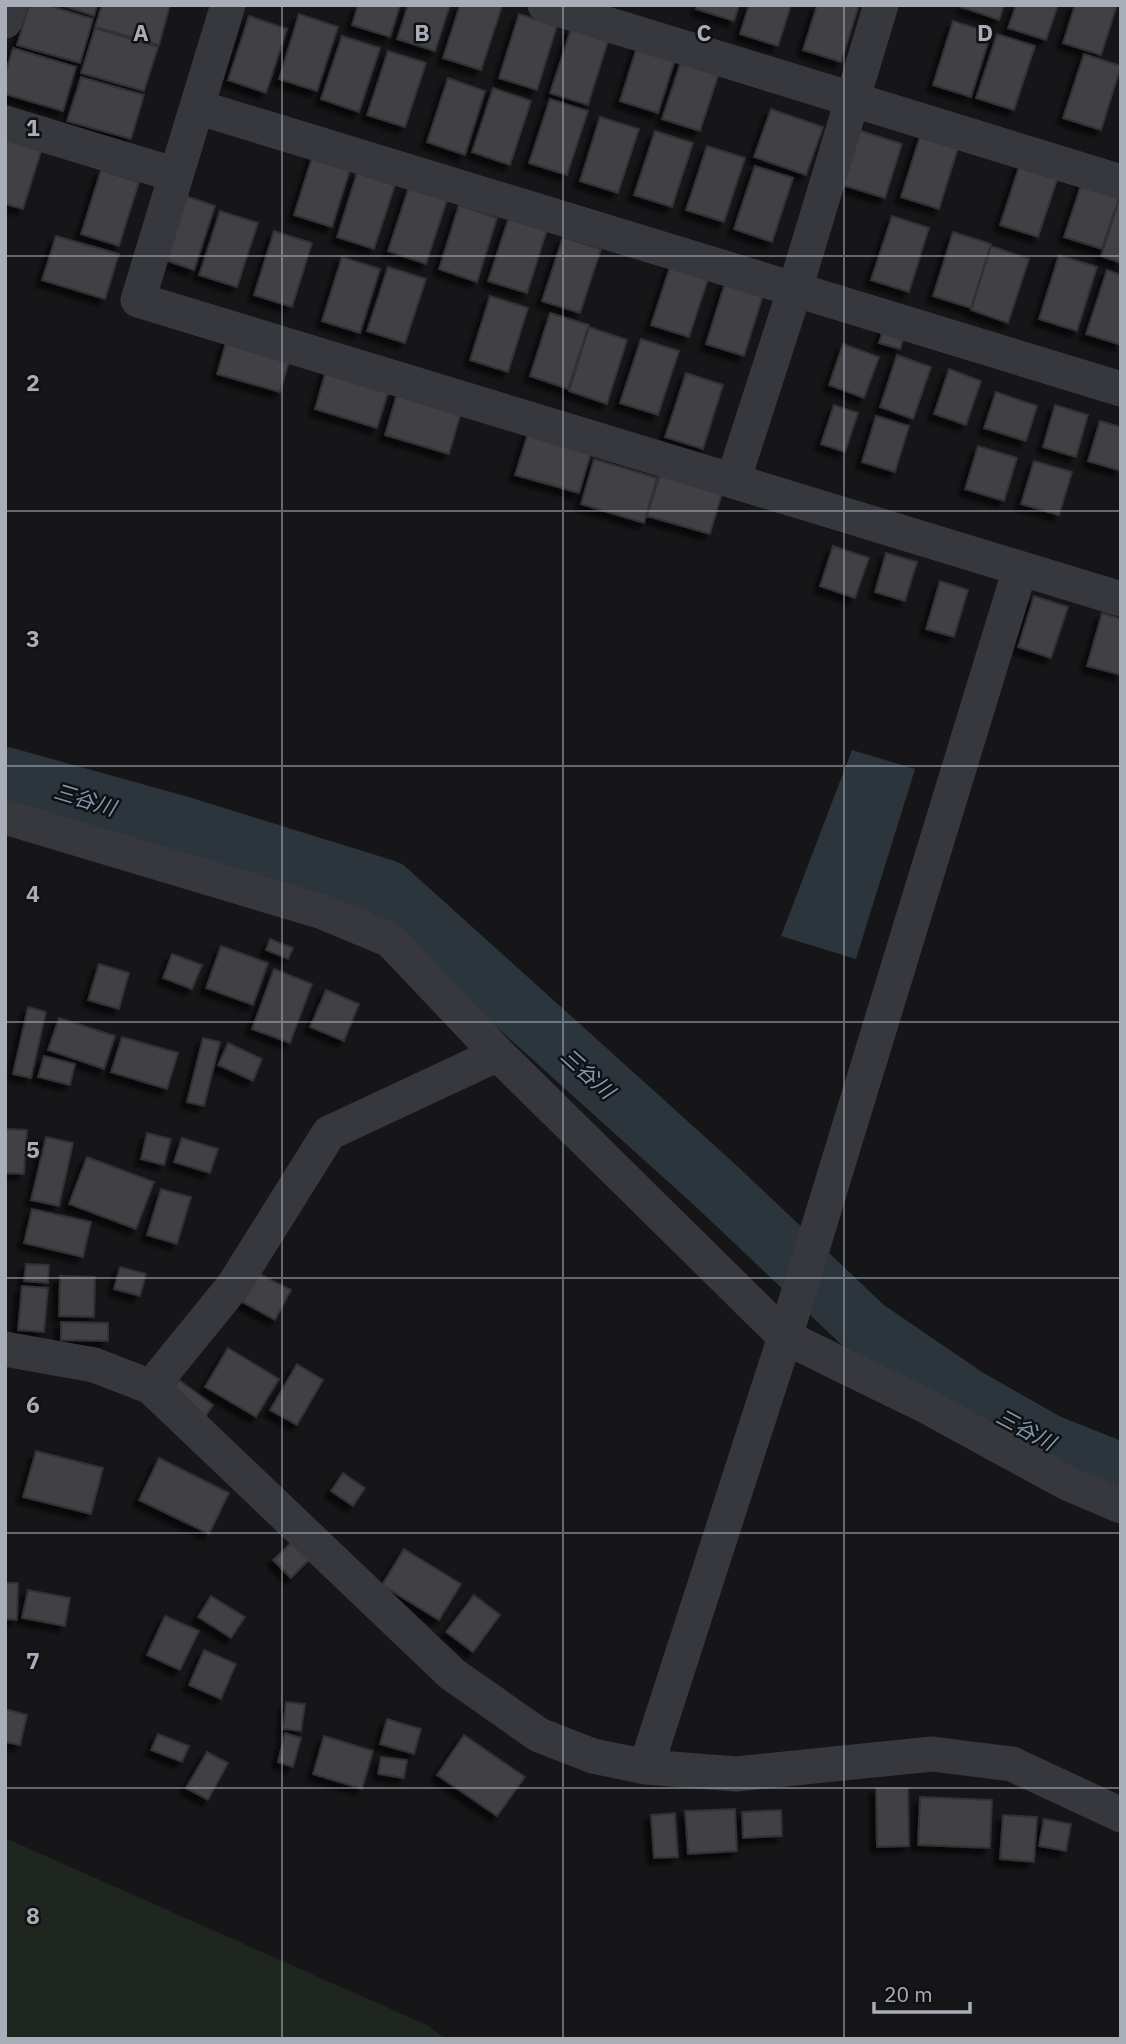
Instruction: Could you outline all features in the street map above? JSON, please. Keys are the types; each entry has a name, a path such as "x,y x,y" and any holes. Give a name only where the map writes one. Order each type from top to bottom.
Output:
{"street":[{"path":"5,20 10,5"},
{"path":"228,5 138,300 1121,599"},
{"path":"545,5 1121,182"},
{"path":"733,481 795,289 881,5"},
{"path":"197,107 1121,389"},
{"path":"5,124 176,175"},
{"path":"646,1767 785,1337 1020,569"},
{"path":"5,817 323,912 390,940 498,1054 785,1337 926,1406 1068,1483 1121,1506"},
{"path":"151,1387 234,1285 328,1133 498,1054"},
{"path":"5,1349 94,1365 151,1387 452,1674 539,1735 593,1756 646,1767 736,1774 932,1754 1012,1764 1121,1815"}],"shaded area":[{"path":"852,750 915,769 856,959 781,936"},
{"path":"5,1838 429,2026 445,2039 5,2039"}],"building":[{"path":"29,5 47,5 93,19 80,63 17,45"},
{"path":"61,5 97,5 94,16"},
{"path":"102,5 170,5 159,45 95,27"},
{"path":"358,5 400,5 390,37 352,25"},
{"path":"408,5 450,5 435,51 397,39"},
{"path":"460,5 502,6 481,70 443,58"},
{"path":"697,5 739,5 734,21 696,9"},
{"path":"749,5 791,5 778,46 740,34"},
{"path":"817,5 859,5 841,62 803,50"},
{"path":"1004,5 999,20 961,7"},
{"path":"1016,5 1058,5 1046,40 1008,28"},
{"path":"1075,5 1117,5 1101,55 1063,43"},
{"path":"299,14 338,27 317,91 279,79"},
{"path":"519,14 557,26 537,90 499,78"},
{"path":"249,16 287,29 266,93 228,80"},
{"path":"953,21 991,33 971,97 933,85"},
{"path":"95,28 158,47 144,91 81,73"},
{"path":"571,29 608,41 588,105 550,93"},
{"path":"997,34 1035,46 1014,110 976,98"},
{"path":"342,36 380,48 359,112 321,99"},
{"path":"640,37 678,50 658,113 620,101"},
{"path":"13,48 76,67 63,111 5,94 5,75"},
{"path":"388,51 426,63 405,127 367,115"},
{"path":"1084,54 1121,66 1101,130 1063,118"},
{"path":"683,55 721,67 700,131 662,119"},
{"path":"81,77 144,95 131,139 67,121"},
{"path":"448,78 485,91 465,155 427,142"},
{"path":"493,88 531,101 510,165 472,152"},
{"path":"550,99 588,111 567,175 529,163"},
{"path":"771,109 823,127 806,175 754,157"},
{"path":"600,117 639,129 618,193 580,181"},
{"path":"858,130 902,144 885,198 842,185"},
{"path":"655,131 693,143 672,207 634,195"},
{"path":"5,133 43,145 23,209 5,204"},
{"path":"921,133 959,145 939,209 901,197"},
{"path":"707,146 745,158 724,222 686,210"},
{"path":"314,151 352,163 332,227 294,215"},
{"path":"1021,161 1059,174 1038,237 1000,225"},
{"path":"755,166 793,178 772,242 734,229"},
{"path":"101,170 139,182 119,246 81,234"},
{"path":"357,173 395,185 374,249 337,237"},
{"path":"1085,173 1121,192 1102,249 1064,237"},
{"path":"409,187 447,200 426,264 388,251"},
{"path":"177,193 215,206 194,270 156,257"},
{"path":"1121,194 1121,263 1101,256"},
{"path":"459,205 497,218 477,282 439,269"},
{"path":"220,211 258,223 237,287 199,275"},
{"path":"892,216 929,228 909,292 871,280"},
{"path":"509,217 547,230 527,293 488,281"},
{"path":"274,231 312,243 292,307 254,295"},
{"path":"953,232 991,244 971,308 933,296"},
{"path":"56,236 119,254 105,299 42,280"},
{"path":"563,237 601,249 580,313 542,301"},
{"path":"991,246 1029,259 1008,323 971,310"},
{"path":"1059,255 1097,267 1077,331 1039,319"},
{"path":"342,257 380,269 360,333 322,321"},
{"path":"672,261 710,273 689,337 651,325"},
{"path":"388,267 426,279 405,343 367,331"},
{"path":"1107,270 1121,275 1121,345 1086,334"},
{"path":"726,280 764,292 744,356 706,344"},
{"path":"490,296 528,308 508,372 470,360"},
{"path":"550,313 589,325 568,389 530,376"},
{"path":"885,324 906,330 900,349 879,343"},
{"path":"589,327 627,340 607,404 569,391"},
{"path":"230,329 293,348 280,392 217,374"},
{"path":"641,339 679,351 658,415 620,403"},
{"path":"843,344 879,357 864,398 829,385"},
{"path":"897,355 931,367 913,419 880,407"},
{"path":"328,364 391,383 377,428 315,409"},
{"path":"949,369 981,381 966,425 934,414"},
{"path":"686,373 723,385 703,449 665,437"},
{"path":"398,390 462,409 449,454 385,435"},
{"path":"996,392 1037,406 1026,441 984,428"},
{"path":"834,405 858,413 845,452 821,444"},
{"path":"1055,405 1088,415 1076,457 1043,447"},
{"path":"876,416 909,426 895,472 862,462"},
{"path":"1100,421 1121,427 1121,471 1088,461"},
{"path":"529,430 592,449 579,493 515,475"},
{"path":"978,446 1017,458 1004,501 965,489"},
{"path":"594,459 657,478 644,523 581,504"},
{"path":"1034,461 1072,472 1059,515 1021,504"},
{"path":"661,471 723,490 710,534 647,516"},
{"path":"833,546 869,558 855,598 820,586"},
{"path":"886,553 917,562 905,601 875,592"},
{"path":"940,581 968,590 954,637 926,629"},
{"path":"1034,596 1068,607 1051,658 1018,647"},
{"path":"1102,613 1121,619 1121,675 1087,666"},
{"path":"270,939 293,948 288,959 266,950"},
{"path":"221,946 268,963 253,1005 206,988"},
{"path":"172,954 202,965 192,989 163,978"},
{"path":"99,964 129,973 119,1009 88,1000"},
{"path":"274,969 312,984 290,1043 252,1029"},
{"path":"326,990 359,1004 344,1041 310,1027"},
{"path":"28,1007 46,1012 31,1078 13,1074"},
{"path":"59,1018 115,1036 104,1069 48,1050"},
{"path":"122,1037 178,1053 167,1089 111,1072"},
{"path":"203,1038 220,1042 204,1106 187,1102"},
{"path":"228,1043 262,1059 253,1081 218,1065"},
{"path":"44,1056 75,1064 70,1085 38,1077"},
{"path":"5,1129 27,1130 24,1174 5,1173"},
{"path":"147,1133 171,1139 164,1165 141,1159"},
{"path":"46,1137 73,1143 59,1206 31,1200"},
{"path":"182,1138 218,1149 210,1173 174,1162"},
{"path":"87,1157 154,1182 136,1229 69,1204"},
{"path":"161,1189 191,1197 177,1244 147,1235"},
{"path":"32,1209 91,1222 83,1257 24,1243"},
{"path":"26,1264 49,1265 48,1283 24,1281"},
{"path":"120,1267 146,1274 140,1296 114,1289"},
{"path":"252,1270 291,1290 275,1320 237,1299"},
{"path":"60,1276 95,1277 94,1317 59,1316"},
{"path":"22,1286 48,1288 44,1332 18,1330"},
{"path":"61,1322 108,1323 108,1341 61,1340"},
{"path":"228,1348 279,1379 256,1417 205,1387"},
{"path":"297,1364 323,1380 297,1425 270,1410"},
{"path":"179,1380 213,1405 203,1420 168,1395"},
{"path":"36,1451 103,1468 91,1514 23,1497"},
{"path":"159,1458 229,1493 209,1534 139,1500"},
{"path":"343,1473 365,1488 353,1506 331,1491"},
{"path":"292,1542 309,1560 291,1578 273,1560"},
{"path":"404,1549 461,1584 439,1620 382,1585"},
{"path":"5,1583 18,1583 17,1620 5,1619"},
{"path":"28,1590 70,1598 65,1626 22,1618"},
{"path":"474,1595 500,1615 473,1652 446,1632"},
{"path":"211,1596 245,1617 231,1638 198,1617"},
{"path":"165,1616 199,1631 180,1670 147,1655"},
{"path":"204,1650 236,1664 221,1699 189,1685"},
{"path":"286,1702 305,1704 301,1731 283,1729"},
{"path":"5,1709 27,1715 20,1745 5,1742"},
{"path":"387,1719 421,1729 414,1754 380,1744"},
{"path":"285,1733 301,1738 293,1767 278,1762"},
{"path":"158,1734 189,1746 182,1762 151,1750"},
{"path":"464,1735 525,1777 497,1816 437,1775"},
{"path":"324,1736 373,1751 362,1789 313,1774"},
{"path":"207,1752 228,1763 208,1800 186,1788"},
{"path":"381,1757 407,1760 404,1778 378,1774"},
{"path":"876,1788 908,1788 909,1846 877,1847"},
{"path":"920,1797 992,1800 990,1848 918,1845"},
{"path":"735,1809 737,1851 688,1854 685,1811"},
{"path":"781,1810 782,1836 743,1838 742,1812"},
{"path":"675,1813 678,1857 654,1858 651,1815"},
{"path":"1003,1815 1037,1817 1034,1862 1000,1859"},
{"path":"1044,1819 1071,1824 1066,1851 1039,1846"}],"waterway":[{"name":"三谷川","path":"5,776 181,825 387,889 715,1185 866,1328 967,1397 1048,1443 1121,1472"}]}
